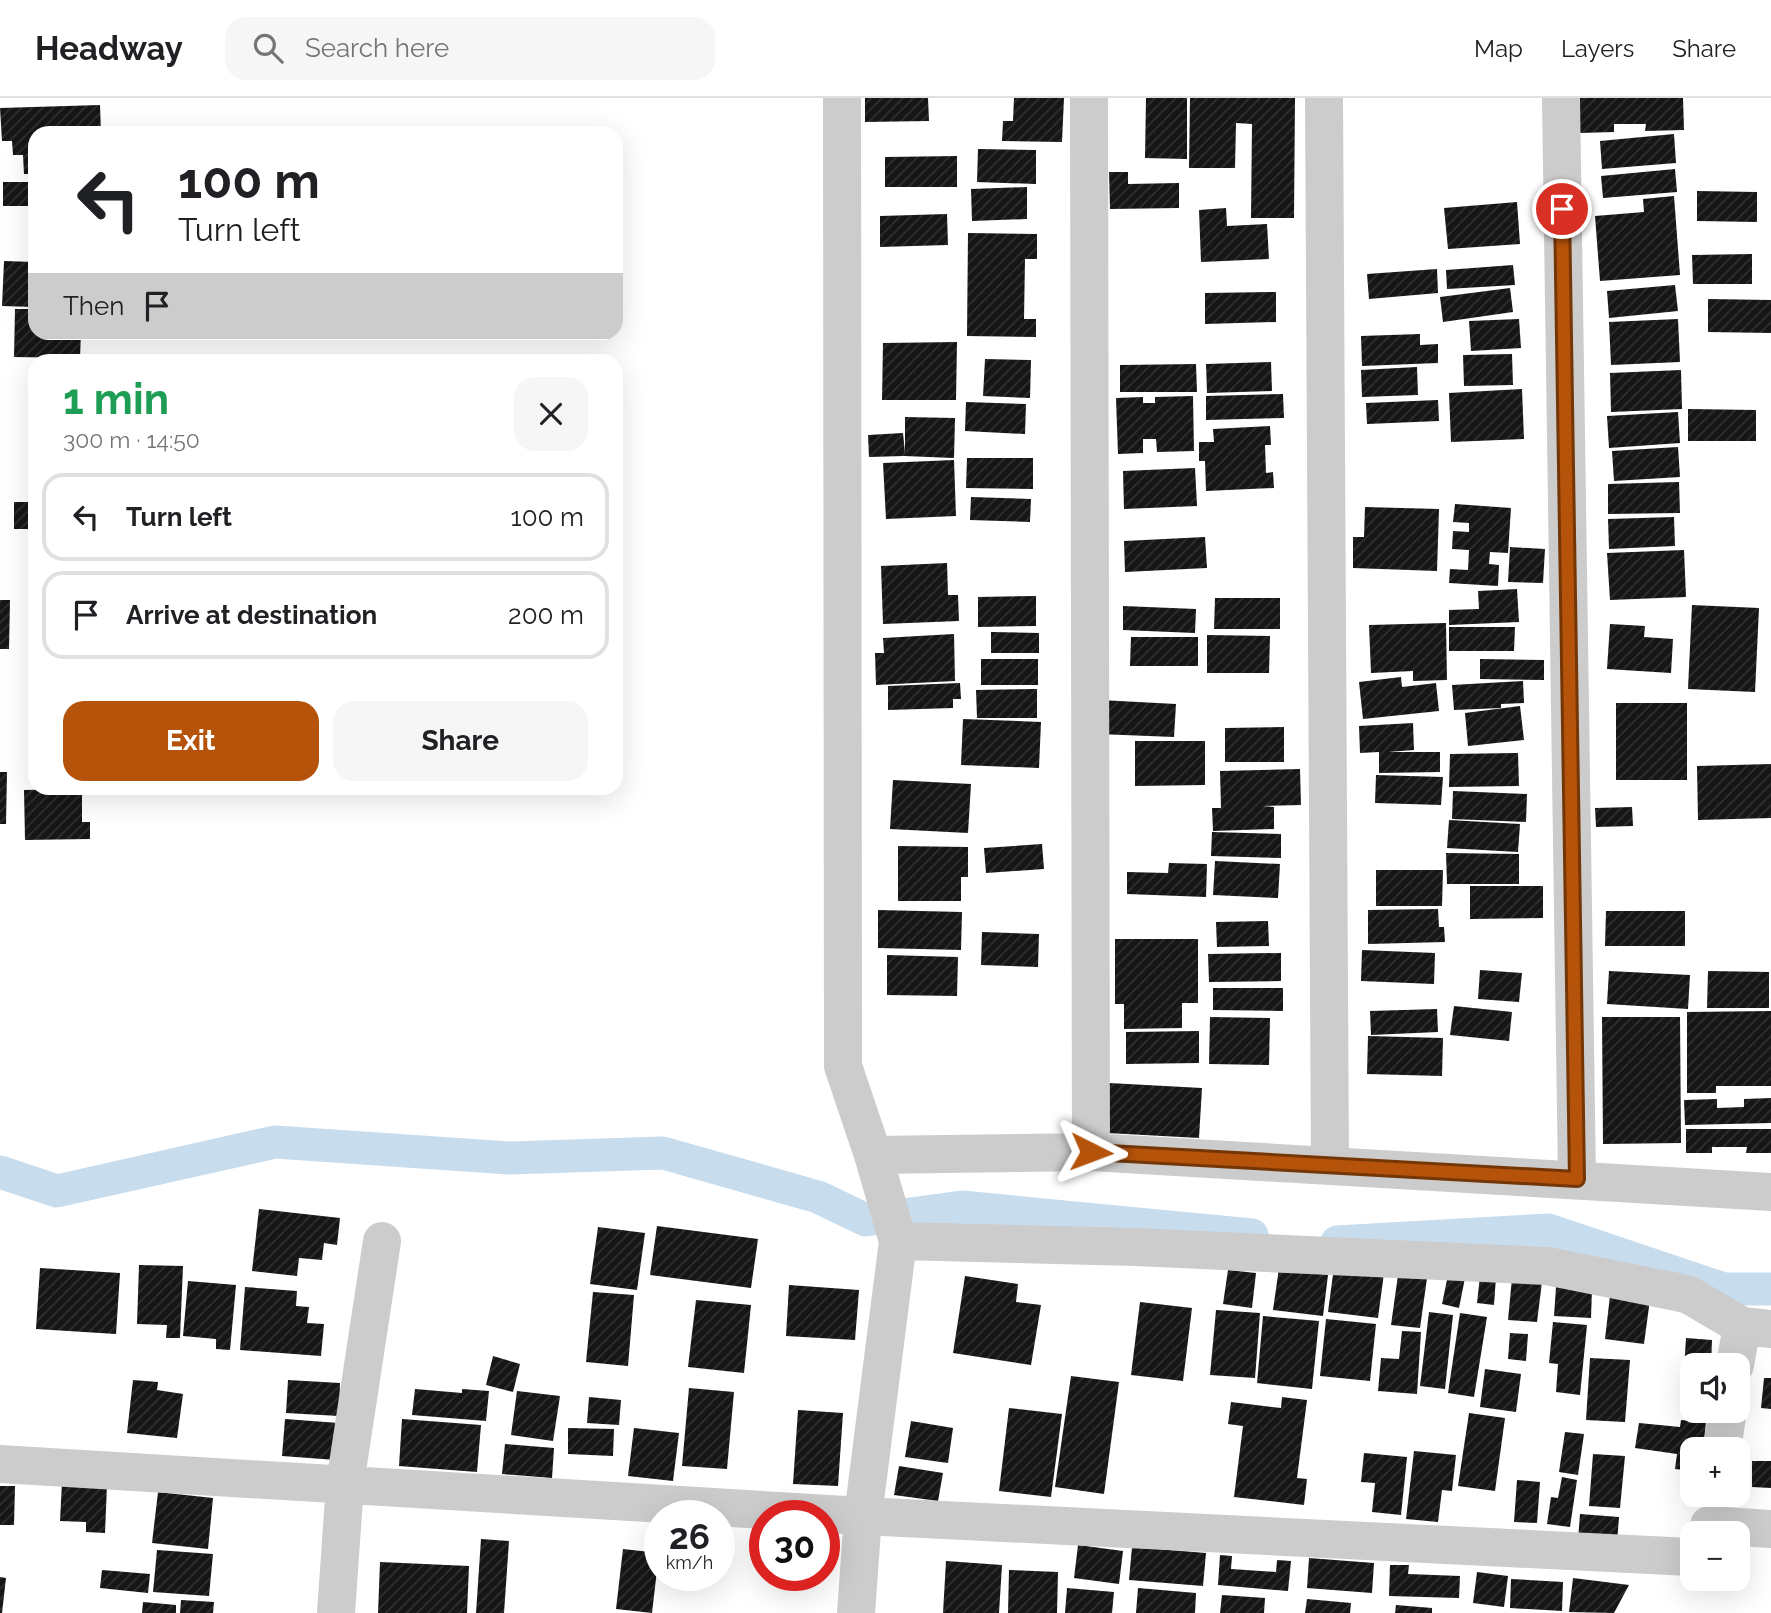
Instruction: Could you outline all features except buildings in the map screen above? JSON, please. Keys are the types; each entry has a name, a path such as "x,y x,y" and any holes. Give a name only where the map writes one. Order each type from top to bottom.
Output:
{"street":[{"path":"842,98 843,1066 898,1241 863,1516 856,1613"},
{"path":"1089,98 1091,1152"},
{"path":"1324,98 1330,1166"},
{"path":"1561,98 1577,1179"},
{"path":"873,1155 1091,1152 1771,1192"},
{"path":"336,1613 345,1484 382,1241"},
{"path":"898,1241 1136,1247 1547,1266 1689,1295 1756,1328 1742,1353"},
{"path":"0,1464 863,1516 1680,1557"},
{"path":"1750,1528 1771,1529"}],"waterway":[{"path":"0,1172 57,1191 275,1142 509,1158 663,1153 818,1197 866,1220 962,1207 1252,1235"},
{"path":"1337,1242 1548,1230 1724,1289 1771,1289"}],"route":[{"path":"1091,1152 1577,1179 1562,209"}]}
